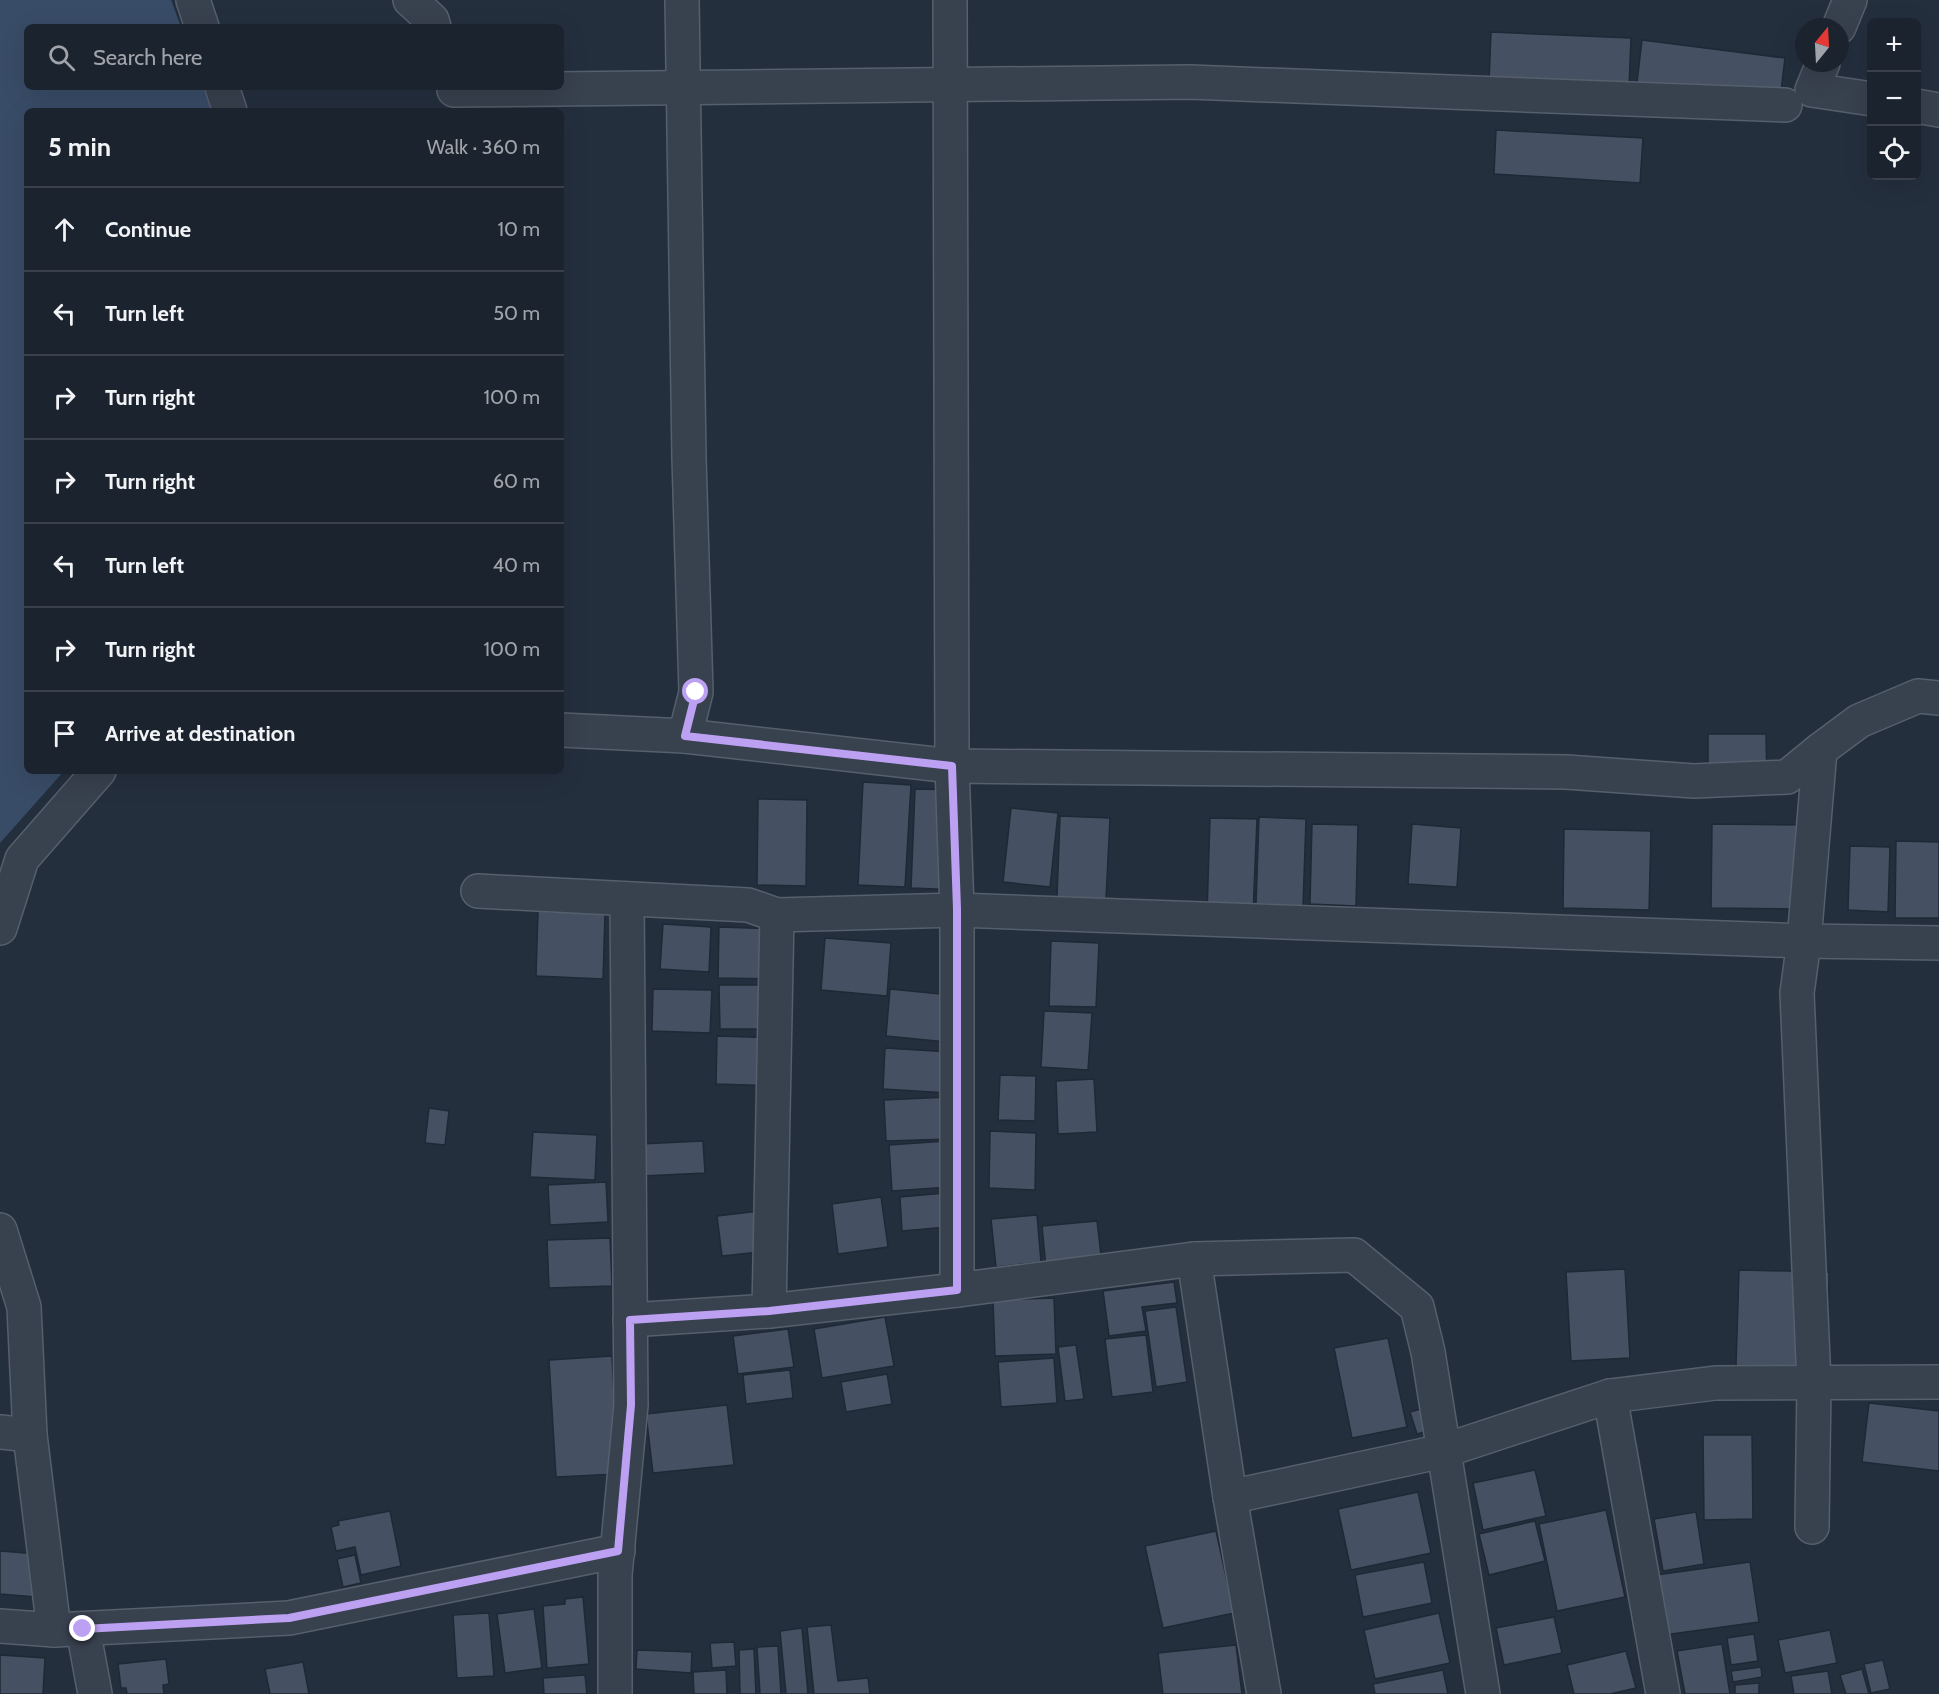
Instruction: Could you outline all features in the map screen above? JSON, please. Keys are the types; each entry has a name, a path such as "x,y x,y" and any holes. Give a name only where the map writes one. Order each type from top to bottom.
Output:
{"street":[{"path":"193,0 201,24"},
{"path":"682,0 689,458 696,692 685,736"},
{"path":"950,0 952,766 957,909 957,1290"},
{"path":"1843,18 1850,0"},
{"path":"1819,72 1812,90 1867,98"},
{"path":"452,96 684,89 1190,82 1785,105"},
{"path":"223,90 229,108"},
{"path":"1921,107 1939,110"},
{"path":"564,730 685,736 952,766 1566,772 1694,781 1787,777 1859,721 1918,696 1939,698"},
{"path":"1812,1527 1814,1383 1797,993 1804,941 1820,750"},
{"path":"0,928 22,859 96,774"},
{"path":"478,891 748,905 777,915 957,909 1804,941 1939,943"},
{"path":"615,1694 615,1575 631,1405 627,898"},
{"path":"769,1311 777,915"},
{"path":"0,1230 24,1307 15,1433 69,1629 95,1694"},
{"path":"630,1320 769,1311 957,1290 1194,1259 1353,1255 1417,1307 1428,1352 1483,1694"},
{"path":"1194,1259 1230,1497 1264,1694"},
{"path":"1230,1497 1443,1451 1610,1396 1715,1383 1939,1382"},
{"path":"1610,1396 1663,1694"},
{"path":"0,1626 69,1629 289,1618 618,1551"}],"water":[{"path":"0,0 171,0 180,24 24,24 24,90 204,90 211,108 24,108 24,774 61,774 0,843"}],"building":[{"path":"1491,32 1631,38 1629,88 1489,82"},
{"path":"1642,40 1785,58 1779,108 1636,91"},
{"path":"1496,130 1643,138 1640,183 1494,174"},
{"path":"1708,734 1766,734 1767,788 1708,788"},
{"path":"863,782 911,785 905,887 858,885"},
{"path":"915,789 963,790 960,890 911,888"},
{"path":"758,799 807,800 806,886 757,885"},
{"path":"1011,808 1058,813 1050,887 1003,882"},
{"path":"1060,816 1110,818 1106,899 1057,897"},
{"path":"1259,817 1306,819 1303,906 1256,904"},
{"path":"1210,818 1257,819 1253,914 1207,913"},
{"path":"1312,824 1358,825 1356,906 1310,904"},
{"path":"1412,824 1461,828 1457,887 1408,884"},
{"path":"1712,824 1799,825 1798,909 1711,908"},
{"path":"1564,829 1651,831 1649,910 1563,908"},
{"path":"1896,841 1939,842 1939,918 1895,918"},
{"path":"1850,846 1890,847 1888,912 1848,910"},
{"path":"538,911 605,914 603,979 536,976"},
{"path":"663,924 711,927 709,972 660,969"},
{"path":"719,927 779,929 777,979 718,978"},
{"path":"825,938 891,943 887,996 821,990"},
{"path":"1051,941 1099,943 1096,1007 1049,1006"},
{"path":"719,985 775,985 775,1029 720,1029"},
{"path":"653,989 712,990 710,1033 652,1031"},
{"path":"890,989 951,995 947,1042 886,1036"},
{"path":"1044,1011 1092,1013 1088,1070 1041,1067"},
{"path":"717,1036 779,1038 778,1086 716,1084"},
{"path":"885,1048 950,1052 948,1093 883,1089"},
{"path":"1000,1075 1036,1076 1035,1121 998,1120"},
{"path":"1094,1079 1097,1132 1058,1134 1056,1081"},
{"path":"948,1097 949,1139 886,1141 884,1100"},
{"path":"429,1108 449,1111 445,1145 425,1143"},
{"path":"990,1131 1036,1133 1035,1190 989,1188"},
{"path":"533,1132 597,1135 595,1180 530,1177"},
{"path":"703,1141 705,1173 642,1176 640,1144"},
{"path":"946,1141 950,1187 892,1191 889,1145"},
{"path":"606,1182 608,1222 550,1225 548,1185"},
{"path":"956,1192 959,1226 902,1231 900,1197"},
{"path":"881,1197 888,1247 838,1254 832,1204"},
{"path":"785,1208 789,1249 722,1256 717,1216"},
{"path":"1037,1215 1041,1262 996,1267 991,1219"},
{"path":"1097,1221 1102,1264 1046,1268 1042,1226"},
{"path":"610,1238 612,1286 549,1288 547,1240"},
{"path":"1625,1269 1630,1358 1571,1361 1566,1272"},
{"path":"1739,1270 1829,1272 1828,1368 1736,1366"},
{"path":"1174,1282 1177,1303 1142,1307 1146,1331 1109,1336 1103,1291"},
{"path":"1054,1298 1056,1354 995,1356 993,1300"},
{"path":"1176,1307 1187,1382 1156,1387 1145,1311"},
{"path":"885,1317 894,1366 822,1378 814,1329"},
{"path":"788,1329 794,1367 738,1374 733,1336"},
{"path":"1146,1335 1153,1392 1112,1397 1105,1339"},
{"path":"1388,1338 1407,1427 1352,1438 1334,1348"},
{"path":"1076,1345 1084,1399 1065,1401 1058,1347"},
{"path":"612,1356 618,1474 556,1477 549,1360"},
{"path":"1054,1358 1057,1403 1001,1407 998,1362"},
{"path":"790,1370 793,1398 746,1404 743,1375"},
{"path":"887,1374 892,1404 846,1412 841,1382"},
{"path":"1442,1403 1448,1425 1417,1434 1410,1412"},
{"path":"1869,1403 1939,1411 1939,1471 1862,1462"},
{"path":"727,1405 734,1465 653,1473 646,1414"},
{"path":"1703,1435 1752,1435 1753,1519 1704,1520"},
{"path":"1535,1470 1546,1516 1483,1530 1473,1483"},
{"path":"1418,1492 1431,1553 1351,1570 1338,1509"},
{"path":"1606,1510 1625,1597 1557,1611 1539,1524"},
{"path":"390,1511 401,1566 361,1575 355,1547 336,1551 331,1527 339,1525 338,1521"},
{"path":"1696,1512 1704,1564 1663,1571 1654,1519"},
{"path":"1535,1521 1545,1561 1489,1575 1479,1534"},
{"path":"1216,1531 1234,1613 1163,1628 1145,1546"},
{"path":"0,1551 39,1554 36,1597 0,1594"},
{"path":"355,1555 361,1583 343,1587 337,1559"},
{"path":"1424,1562 1432,1603 1363,1617 1355,1575"},
{"path":"1750,1562 1759,1622 1664,1635 1656,1575"},
{"path":"583,1597 589,1664 547,1668 543,1606 565,1604 565,1599"},
{"path":"534,1609 542,1668 505,1673 497,1614"},
{"path":"489,1613 494,1676 457,1678 453,1615"},
{"path":"1439,1613 1450,1663 1375,1679 1364,1630"},
{"path":"1554,1617 1562,1653 1504,1665 1496,1628"},
{"path":"831,1625 838,1681 868,1678 870,1694 814,1694 807,1627"},
{"path":"802,1628 808,1694 786,1694 780,1631"},
{"path":"1830,1630 1837,1663 1785,1673 1778,1640"},
{"path":"1754,1634 1758,1661 1731,1665 1727,1638"},
{"path":"734,1642 736,1666 712,1668 710,1643"},
{"path":"1722,1644 1730,1694 1685,1694 1677,1651"},
{"path":"1236,1645 1242,1694 1163,1694 1158,1653"},
{"path":"778,1646 781,1694 760,1694 757,1647"},
{"path":"754,1649 756,1694 740,1694 739,1650"},
{"path":"637,1650 692,1652 691,1673 636,1669"},
{"path":"1626,1651 1636,1688 1610,1694 1574,1694 1567,1665"},
{"path":"0,1655 45,1658 43,1694 0,1694"},
{"path":"166,1659 169,1684 163,1685 164,1694 127,1694 126,1688 121,1688 118,1664"},
{"path":"1883,1660 1890,1689 1871,1693 1864,1664"},
{"path":"303,1662 309,1694 270,1694 265,1669"},
{"path":"1761,1667 1762,1677 1733,1682 1731,1671"},
{"path":"1862,1669 1869,1694 1846,1694 1840,1675"},
{"path":"726,1670 727,1694 694,1694 693,1672"},
{"path":"1443,1670 1448,1694 1375,1694 1373,1684"},
{"path":"1828,1671 1832,1694 1794,1694 1791,1676"},
{"path":"585,1675 587,1694 544,1694 543,1678"},
{"path":"1759,1683 1759,1694 1735,1694 1735,1685"}],"route":[{"path":"83,1629 289,1618 618,1551 631,1405 630,1320 769,1311 957,1290 957,909 952,766 685,736 696,692"}]}
